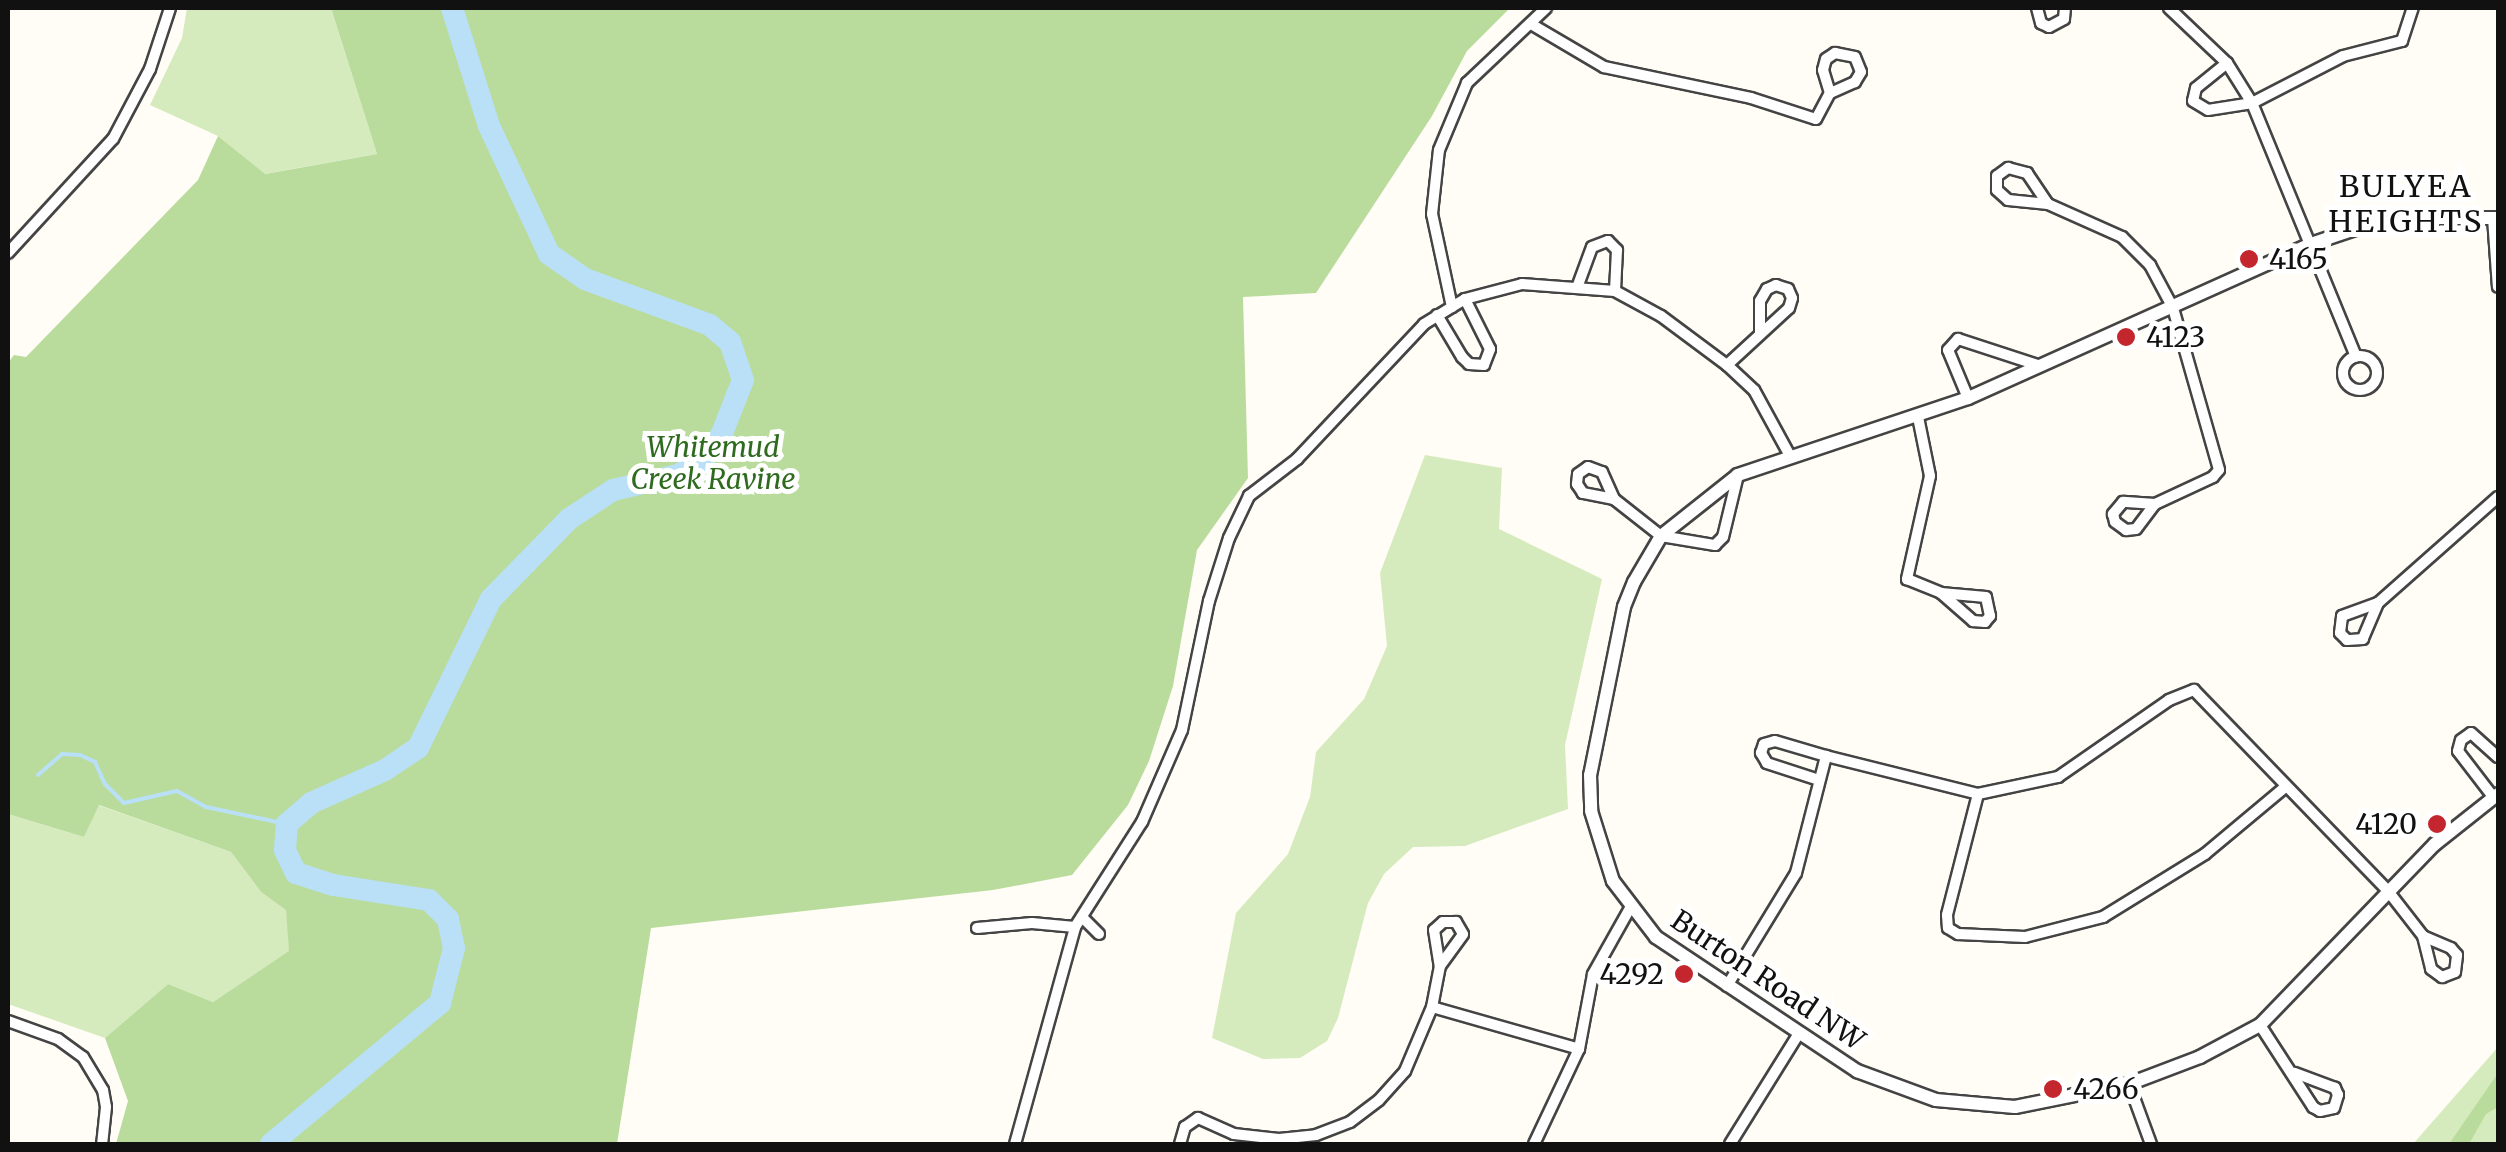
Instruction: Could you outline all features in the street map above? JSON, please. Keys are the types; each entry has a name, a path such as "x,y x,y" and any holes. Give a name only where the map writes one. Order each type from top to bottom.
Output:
{"street":[{"path":"8,254 113,139 158,52 170,8"},
{"path":"1452,307 1432,214 1439,150 1467,83 1546,8"},
{"path":"2036,8 2040,23 2048,27 2064,19 2065,8"},
{"path":"2168,8 2227,63 2252,103 2356,356"},
{"path":"2227,63 2196,88 2194,101 2208,110 2252,103 2343,56 2402,41 2413,8"},
{"path":"1531,24 1604,68 1751,98 1816,119 1830,93"},
{"path":"2048,204 2028,173 2008,168 1997,176 1996,190 2008,200 2048,204 2122,237 2150,266 2174,308 2218,470 2213,477 2154,504"},
{"name":"Burton Road NW","path":"2498,287 2496,218 2414,218 2367,226 2311,244 1968,398 1918,417 1789,454 1738,475 1661,536 1624,607 1590,775 1590,811 1598,842 1630,908 1656,936 1727,986 1856,1072 1936,1100 2015,1108 2129,1084 2200,1057 2260,1026 2435,844 2496,796 2458,752 2462,740 2471,732 2498,756"},
{"path":"1578,285 1592,247 1608,241 1617,250 1614,292"},
{"path":"1015,1144 1078,922 1142,822 1182,730 1209,601 1229,538 1249,496 1297,459 1372,375 1437,316 1465,298 1522,284 1578,285 1614,292 1661,316 1728,365 1754,390 1789,454"},
{"path":"1728,365 1789,308 1792,298 1788,289 1776,285 1767,288 1760,301 1760,333"},
{"path":"1437,316 1462,357 1469,364 1484,365 1490,349 1465,298"},
{"path":"1968,398 1948,350 1958,338 2042,366"},
{"path":"1918,417 1930,476 1907,579 1941,593 1973,621 1984,622 1990,616 1986,597 1976,593 1941,593"},
{"path":"1614,499 1661,536 1708,545 1720,542 1738,475"},
{"path":"2378,603 2498,497"},
{"path":"1819,780 1767,762 1760,753 1764,744 1775,741 1978,794 2058,777 2169,700 2194,690 2388,891 2424,936"},
{"path":"1727,986 1796,873 1826,756"},
{"path":"1978,794 1947,916 1948,928 1958,934 2025,937 2103,917 2206,854 2286,787"},
{"path":"1534,1144 1580,1049 1593,974 1630,908"},
{"path":"978,928 1078,922 1099,934"},
{"path":"1180,1144 1185,1127 1198,1118 1234,1134 1278,1139 1316,1136 1350,1122 1379,1100 1405,1071 1432,1007 1440,966"},
{"path":"1432,1007 1580,1049"},
{"path":"8,1021 58,1039 82,1057 103,1090 106,1107 102,1144"},
{"path":"2260,1026 2314,1107 2320,1111 2334,1108 2338,1094 2335,1088 2294,1073"},
{"path":"1730,1144 1799,1033"},
{"path":"2129,1084 2151,1144"}],"green space":[{"path":"187,8 331,8 377,154 264,174 218,136 150,105 182,38"},
{"name":"Whitemud Creek Ravine","path":"331,8 1510,8 1467,51 1432,116 1316,293 1243,297 1248,478 1197,550 1173,686 1149,761 1128,805 1072,875 993,890 651,928 617,1144 116,1144 128,1101 105,1038 168,984 213,1002 289,951 286,910 261,892 231,852 99,805 84,837 8,814 8,363 14,355 26,357 198,180 218,136 265,174 377,154"},
{"path":"1425,455 1502,468 1499,529 1602,579 1565,745 1568,809 1465,846 1413,847 1384,874 1368,903 1338,1018 1327,1041 1300,1058 1263,1059 1212,1038 1236,913 1288,854 1310,797 1316,752 1364,699 1387,646 1380,573"},
{"path":"98,805 231,852 261,892 286,909 290,951 213,1002 168,984 105,1038 8,1004 8,814 84,837"},
{"path":"2498,1047 2496,1144 2413,1144"},
{"path":"2498,1073 2498,1107 2486,1114 2469,1144 2449,1144"}],"waterway":[{"path":"271,1144 440,1003 454,948 448,919 429,900 333,885 296,873 285,850 287,824 311,803 385,770 418,748 491,599 569,519 613,490 678,475 702,461 721,436 743,380 730,342 710,325 585,279 549,254 489,126 452,8"},
{"path":"38,775 62,754 80,755 95,762 105,784 124,803 177,791 206,807 287,824"}],"place":[{"name":"4165","path":"2249,259"},
{"name":"4123","path":"2126,337"},
{"name":"4120","path":"2437,824"},
{"name":"4292","path":"1684,974"},
{"name":"4266","path":"2053,1089"}],"district":[{"name":"BULYEA HEIGHTS","path":"2406,203"}]}
